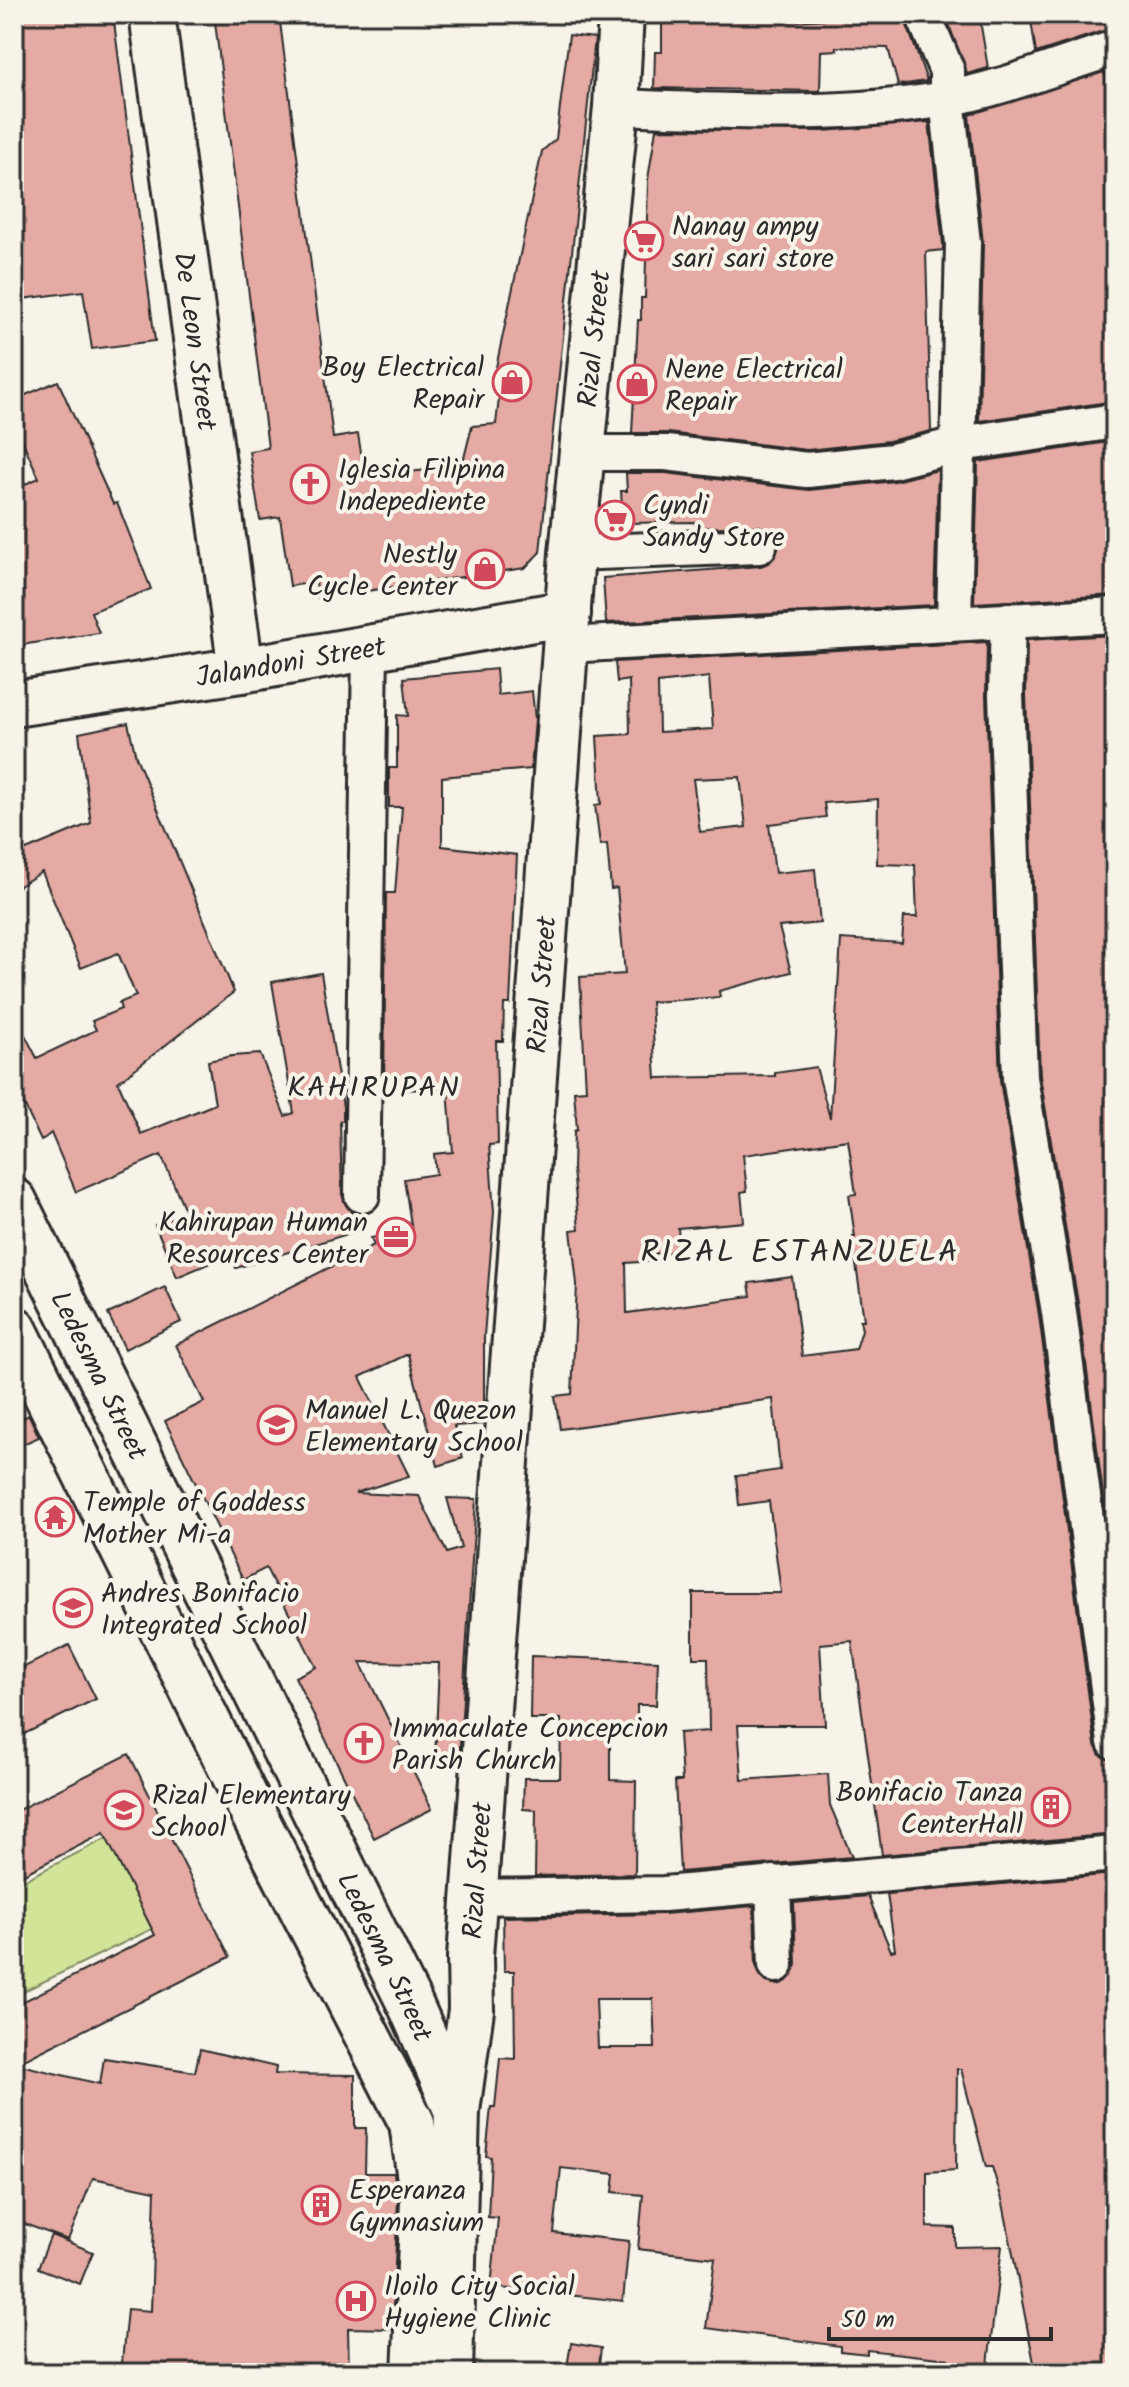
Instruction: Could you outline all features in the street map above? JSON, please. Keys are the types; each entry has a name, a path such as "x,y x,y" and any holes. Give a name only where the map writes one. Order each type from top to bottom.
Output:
{"main road":[{"name":"De Leon Street","path":"152,14 241,670"},
{"name":"Rizal Street","path":"450,2373 457,2111 471,2010 470,1957 477,1897 572,553 616,107 621,14"},
{"name":"Jalandoni Street","path":"14,704 370,647 567,629"},
{"name":"Ledesma Street","path":"14,1201 411,2006 457,2111"},
{"name":"Ledesma Street","path":"14,1329 362,2030 412,2123"},
{"name":"Rizal Street","path":"362,2030 439,1991 458,1975 470,1957"},
{"path":"415,2373 423,2200 412,2123 457,2111"}],"street":[{"path":"923,14 947,71 947,99 963,243 954,623"},
{"path":"616,107 764,111 860,108 947,99 1115,48"},
{"path":"581,453 666,453 807,470 893,461 960,444 1115,421"},
{"path":"572,553 759,546"},
{"path":"567,629 954,623 1115,615"},
{"path":"1008,620 1006,695 1020,1078 1059,1312 1115,1742"},
{"path":"362,1195 370,647"},
{"path":"477,1897 664,1894 1115,1854"},
{"path":"773,1883 776,1965"}],"green space":[{"path":"107,1838 152,1929 14,1996 14,1885"}],"building":[{"path":"14,14 113,14 155,341 92,349 83,291 14,300"},
{"path":"214,14 279,14 333,438 358,434 365,477 462,466 472,426 496,424 502,373 495,372 542,151 556,139 569,35 595,38 540,552 525,568 318,598 316,582 290,586 280,517 260,520 249,451 268,448"},
{"path":"662,14 782,14 782,22 903,14 927,81 898,85 888,48 836,47 837,50 821,51 820,91 654,88 655,52 662,52"},
{"path":"945,14 979,14 988,68 967,74"},
{"path":"1030,14 1103,14 1106,30 1036,53"},
{"path":"1104,72 1115,117 1115,180 1110,180 1115,214 1115,401 979,421 983,243 969,115"},
{"path":"929,122 943,244 943,250 926,252 931,431 889,441 807,450 668,433 632,433 638,320 641,320 641,298 645,298 648,179 656,129 823,131"},
{"path":"58,381 113,504 117,503 151,589 91,612 99,633 14,646 14,489 39,478 14,422 14,400"},
{"path":"1115,441 1115,595 974,603 978,462"},
{"path":"938,470 934,605 606,623 603,578 761,566 770,562 779,546 775,535 759,526 696,528 695,522 623,523 621,491 627,491 626,473 665,473 809,490 895,481"},
{"path":"1115,635 1115,1587 1079,1309 1040,1076 1026,695 1027,640"},
{"path":"987,642 986,696 1000,1081 1039,1315 1095,1745 1100,1755 1115,1762 1115,1834 882,1855 852,1641 820,1644 825,1725 738,1725 742,1780 828,1774 830,1805 852,1857 680,1872 675,1781 682,1781 679,1733 709,1731 708,1658 693,1658 693,1593 781,1593 769,1501 739,1505 736,1476 780,1470 773,1399 560,1429 555,1396 572,1394 577,1284 571,1230 579,1229 573,1170 574,1131 577,1130 574,1091 586,1090 580,977 625,974 617,888 611,889 607,844 600,845 595,805 601,804 597,736 630,734 629,680 617,682 615,662","holes":["709,677 713,729 659,732 658,683","740,777 746,827 700,832 693,779","878,799 877,864 915,865 917,917 904,917 902,943 841,939 830,1118 816,1067 775,1073 775,1076 656,1078 651,1002 720,997 719,991 791,972 779,927 820,923 815,869 775,873 769,824 826,817 824,803","848,1140 856,1194 849,1195 855,1237 852,1237 864,1320 860,1320 862,1330 856,1349 802,1356 792,1277 749,1283 751,1296 627,1313 626,1263 653,1261 653,1254 680,1251 678,1228 744,1222 741,1192 747,1191 743,1155"]},
{"path":"496,669 498,695 532,691 535,719 531,769 442,777 442,846 517,855 510,1004 504,1004 503,1041 496,1041 498,1144 489,1145 494,1212 484,1336 484,1424 454,1426 463,1458 438,1466 408,1354 360,1377 409,1476 355,1493 419,1496 447,1553 461,1548 447,1498 476,1499 459,1761 435,1760 439,1663 360,1662 432,1809 374,1838 295,1677 316,1667 266,1568 243,1580 165,1421 204,1402 176,1345 374,1245 371,1238 412,1231 404,1179 436,1174 434,1154 453,1152 448,1090 384,1089 386,893 395,893 402,807 389,807 389,768 397,768 397,715 408,716 404,678"},
{"path":"128,723 136,757 234,992 118,1082 141,1134 215,1104 208,1061 232,1056 260,1054 285,1116 294,1113 272,982 321,973 343,1107 343,1121 340,1121 342,1195 351,1212 354,1232 236,1268 232,1254 177,1277 155,1225 186,1212 161,1155 76,1192 51,1133 41,1141 14,1083 14,1014 37,1058 96,1030 92,1021 121,1009 119,1003 136,996 118,953 81,968 42,872 14,889 14,855 91,823 79,733"},
{"path":"165,1287 181,1322 125,1349 108,1314"},
{"path":"29,1415 39,1437 14,1448 14,1422"},
{"path":"69,1645 96,1699 14,1739 14,1672"},
{"path":"531,1656 658,1661 656,1705 637,1705 637,1727 610,1726 610,1780 636,1781 635,1874 535,1876 536,1810 523,1809 524,1778 560,1778 561,1719 530,1719"},
{"path":"129,1754 230,1957 16,2064 100,2084 104,2058 195,2072 200,2049 276,2067 275,2074 355,2075 355,2128 366,2128 365,2173 394,2173 398,2201 392,2329 348,2328 349,2373 121,2373 127,2309 151,2311 155,2191 93,2178 68,2240 14,2220 14,2006 155,1935 104,1833 14,1879 14,1812"},
{"path":"1115,1874 1115,1922 1106,1923 1115,1978 1115,2373 1097,2373 1095,2364 1036,2373 1003,2203 992,2167 986,2167 961,2069 957,2069 956,2170 927,2172 927,2227 955,2228 955,2247 1002,2246 987,2373 946,2373 948,2359 867,2350 867,2354 840,2351 840,2346 706,2328 715,2258 638,2249 643,2195 613,2192 615,2174 561,2168 554,2233 629,2241 623,2301 491,2287 498,2218 488,2217 491,2157 486,2156 491,2107 495,2107 500,2058 515,2059 514,1971 504,1971 503,1917 664,1914 754,1906 756,1966 766,1982 778,1985 787,1981 796,1965 794,1903 868,1896 891,1951 895,1950 887,1894","holes":["596,1999 653,1999 655,2048 598,2048"]},
{"path":"51,2235 93,2252 80,2284 38,2268"},
{"path":"571,2343 601,2348 598,2373 566,2373"}],"place":[{"name":"Nanay ampy sari sari store","path":"644,241"},
{"name":"Boy Electrical Repair","path":"512,382"},
{"name":"Nene Electrical Repair","path":"637,384"},
{"name":"Iglesia Filipina Indepediente","path":"310,484"},
{"name":"Cyndi Sandy Store","path":"615,520"},
{"name":"Nestly Cycle Center","path":"485,569"},
{"name":"Kahirupan Human Resources Center","path":"396,1237"},
{"name":"Manuel L. Quezon Elementary School","path":"277,1425"},
{"name":"Temple of Goddess Mother Mi-a","path":"55,1517"},
{"name":"Andres Bonifacio Integrated School","path":"73,1608"},
{"name":"Immaculate Concepcion Parish Church","path":"364,1743"},
{"name":"Bonifacio Tanza CenterHall","path":"1051,1807"},
{"name":"Rizal Elementary School","path":"124,1810"},
{"name":"Esperanza Gymnasium","path":"321,2205"},
{"name":"Iloilo City Social Hygiene Clinic","path":"356,2301"}],"district":[{"name":"KAHIRUPAN","path":"374,1087"},
{"name":"RIZAL ESTANZUELA","path":"800,1251"}]}
